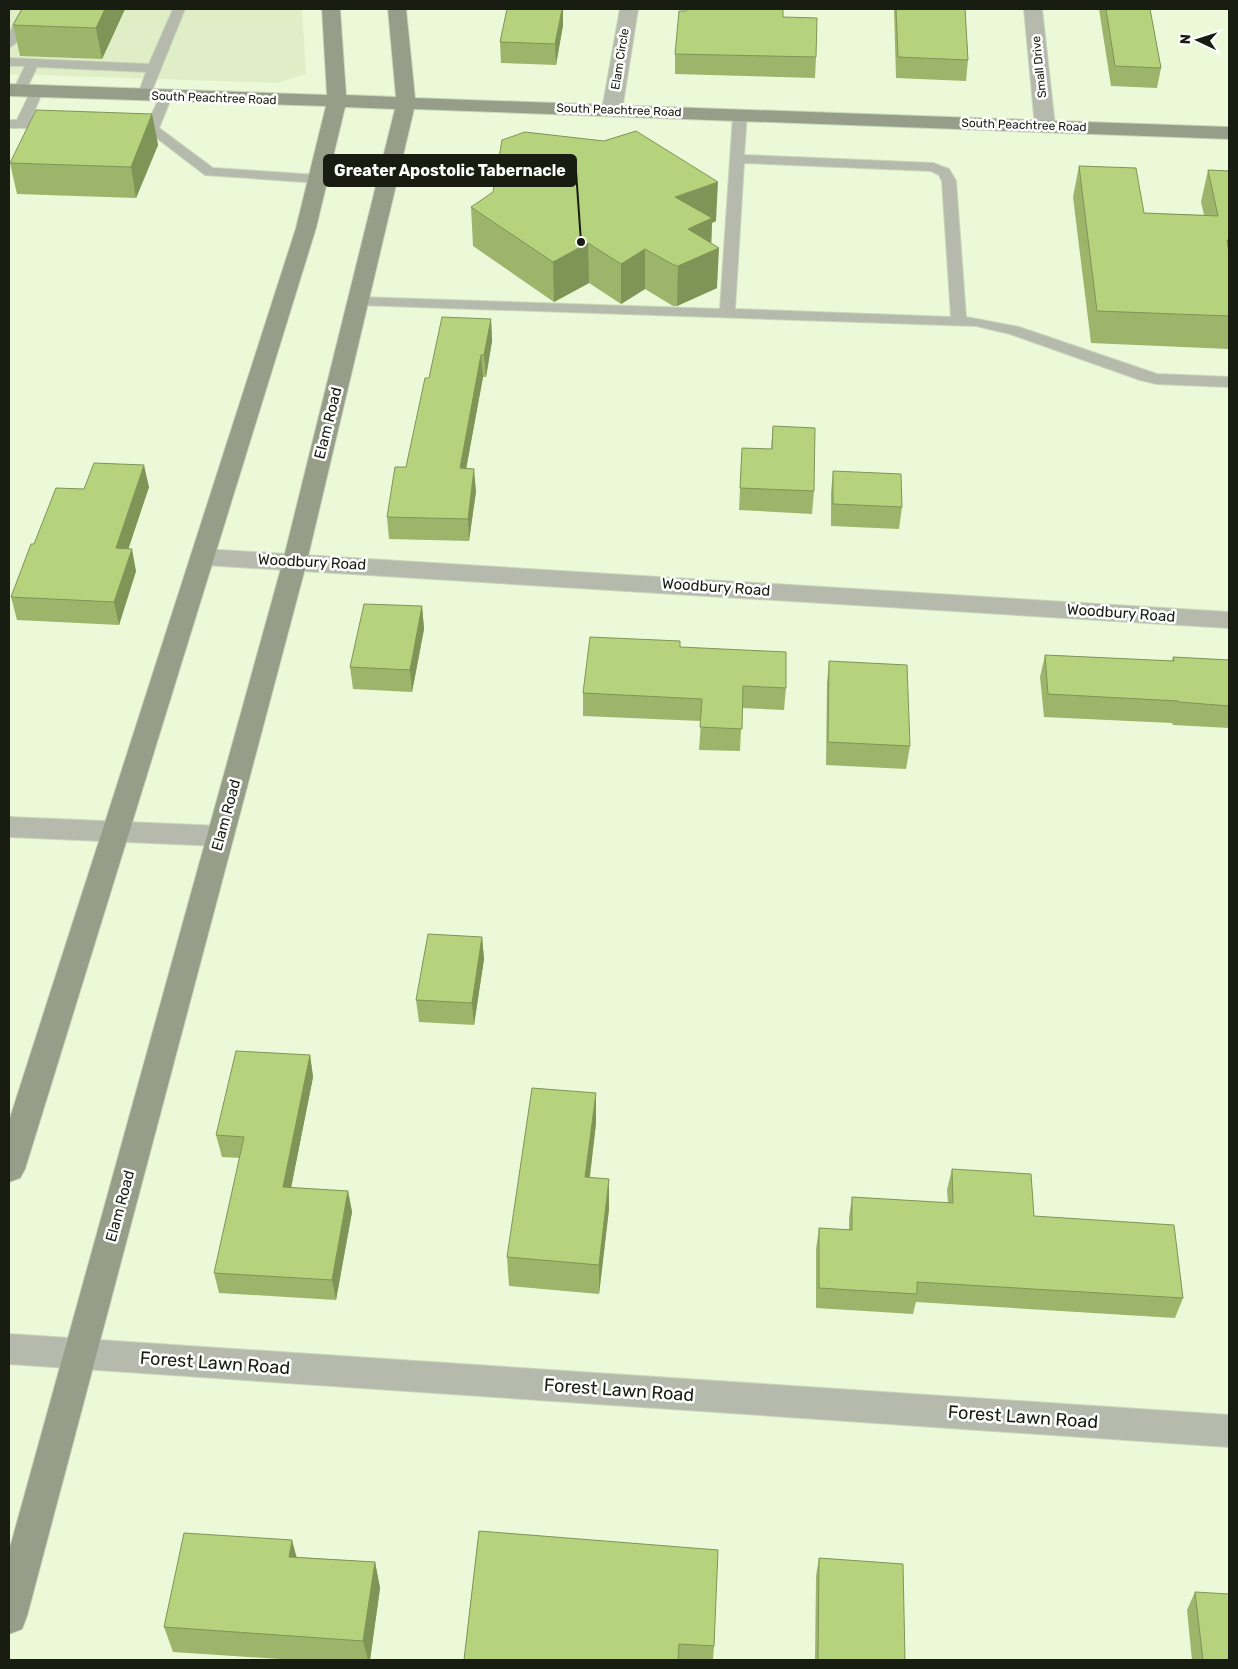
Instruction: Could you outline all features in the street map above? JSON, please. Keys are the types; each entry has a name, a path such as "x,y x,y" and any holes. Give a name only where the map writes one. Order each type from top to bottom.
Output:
{"main road":[{"path":"9,1169 306,228 337,102 331,9"},
{"name":"Elam Road","path":"9,1616 295,561 406,104 397,9"},
{"name":"South Peachtree Road","path":"22,91 612,110 1229,133"}],"street":[{"name":"Elam Circle","path":"612,110 629,9"},
{"name":"Small Drive","path":"1033,9 1046,126"},
{"name":"Woodbury Road","path":"204,556 1229,620"},
{"path":"9,827 220,836"},
{"name":"Forest Lawn Road","path":"9,1349 1229,1431"}],"lane":[{"path":"9,44 28,9"},
{"path":"144,95 179,9"},
{"path":"9,62 154,68"},
{"path":"33,63 22,91 15,124 68,126"},
{"path":"166,96 148,128 210,172 318,179"},
{"path":"727,314 740,115"},
{"path":"737,159 933,167 944,172 949,181 959,322"},
{"path":"358,301 976,322 1014,330 1140,375 1157,379 1229,382"}],"shaded area":[{"path":"9,9 302,9 306,74 277,83 9,74"}],"building":[{"path":"22,9 105,9 96,28 13,25"},
{"path":"507,9 562,9 555,44 500,42"},
{"path":"687,9 783,9 783,17 817,18 816,57 675,54 679,11 686,11"},
{"path":"896,9 965,9 968,60 898,57"},
{"path":"1106,9 1150,9 1161,68 1115,66"},
{"path":"36,110 152,114 131,167 10,163"},
{"path":"636,131 718,182 675,197 712,218 688,229 719,248 678,266 645,249 621,264 588,243 553,262 471,207 493,192 502,140 525,132 604,141"},
{"path":"1079,166 1136,168 1144,213 1218,216 1208,170 1229,171 1229,241 1227,240 1229,252 1229,316 1097,311"},
{"path":"442,317 491,319 484,355 481,355 460,468 474,469 468,519 387,517 395,467 406,467 425,378 429,378"},
{"path":"773,426 815,428 814,491 740,488 742,448 772,449"},
{"path":"94,463 144,465 116,548 132,549 114,602 11,597 31,544 34,544 56,488 84,489"},
{"path":"833,471 901,474 902,507 833,504"},
{"path":"364,604 422,606 410,670 350,667"},
{"path":"590,637 680,641 680,647 786,652 786,688 743,686 742,729 700,727 702,699 583,693"},
{"path":"1045,655 1174,661 1173,657 1229,660 1229,706 1178,701 1048,694"},
{"path":"829,661 907,665 910,746 828,742"},
{"path":"428,934 482,937 472,1003 416,1000"},
{"path":"236,1051 310,1055 283,1187 348,1191 332,1280 214,1273 244,1137 216,1135"},
{"path":"532,1088 596,1093 585,1177 609,1179 599,1265 507,1257"},
{"path":"952,1169 1031,1174 1034,1216 1174,1225 1183,1298 917,1282 917,1294 819,1288 819,1228 852,1230 852,1197 953,1203"},
{"path":"479,1531 718,1550 714,1646 679,1644 678,1660 464,1660"},
{"path":"184,1533 292,1540 289,1557 375,1562 363,1641 164,1627"},
{"path":"819,1558 903,1564 905,1660 818,1660"},
{"path":"1195,1592 1229,1594 1229,1660 1203,1660"}],"place":[{"name":"Greater Apostolic Tabernacle","path":"581,242"}]}
